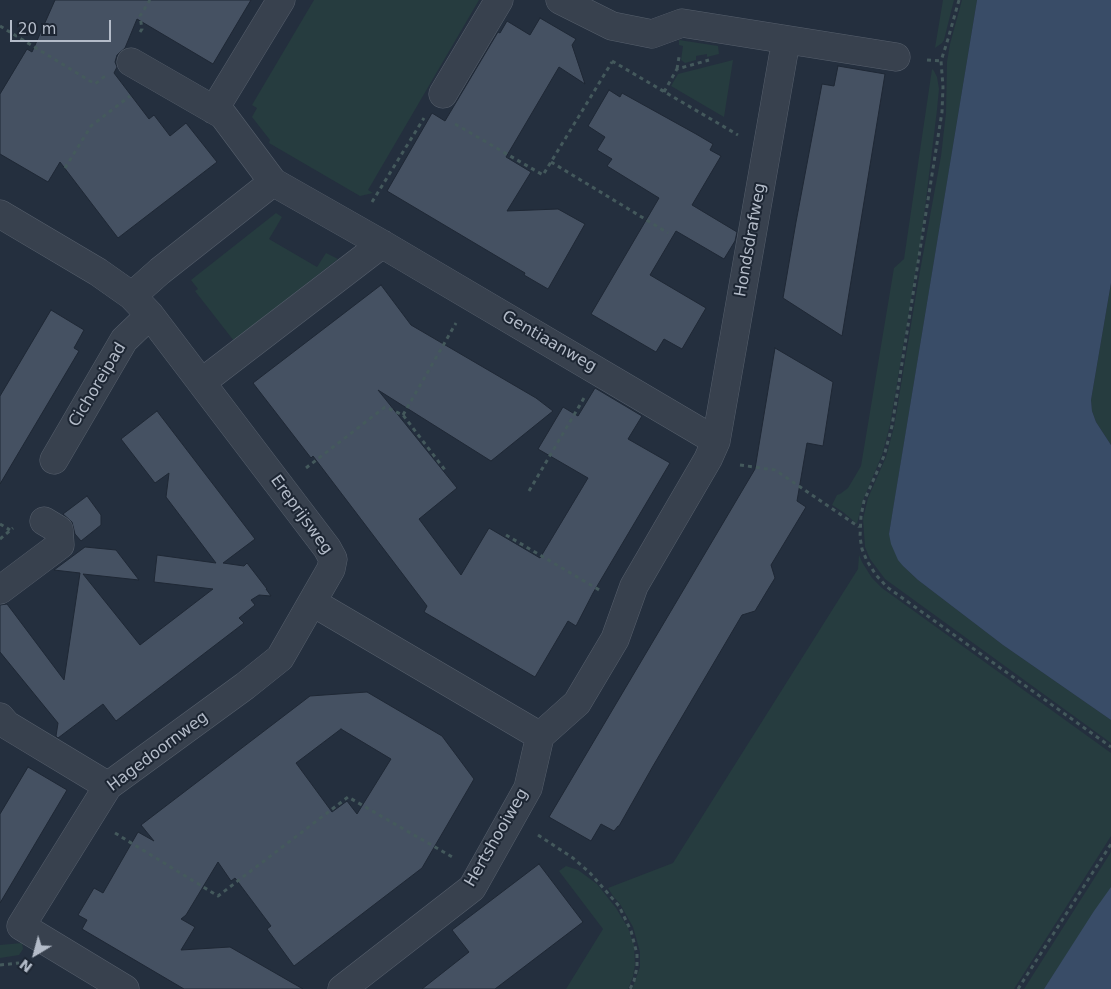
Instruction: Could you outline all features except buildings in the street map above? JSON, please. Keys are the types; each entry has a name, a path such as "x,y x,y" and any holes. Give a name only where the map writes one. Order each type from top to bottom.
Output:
{"street":[{"path":"214,110 281,0"},
{"path":"443,94 499,0"},
{"path":"560,0 612,26 652,34 682,23 896,57"},
{"name":"Hondsdrafweg","path":"712,450 786,40"},
{"name":"Gentiaanweg","path":"131,62 223,115 273,182 599,372 712,450"},
{"path":"141,306 160,271 273,182"},
{"name":"Ereprijsweg","path":"0,214 98,272 141,306 202,382 327,548 333,559 331,570 312,602"},
{"path":"202,382 382,244"},
{"name":"Cichoreipad","path":"54,460 124,340 141,306"},
{"path":"312,602 540,736 577,703 615,638 634,586 712,450"},
{"path":"0,590 60,545 59,530 44,521"},
{"name":"Hagedoornweg","path":"125,989 21,926 108,786 237,692 280,658 312,602"},
{"path":"2,724 108,786"},
{"name":"Hertshooiweg","path":"342,989 472,888 528,788 540,736"}],"path":[{"path":"959,0 941,61 942,112 892,426 884,456 864,501 859,527 862,549 876,575 887,586 1111,747"},
{"path":"0,26 95,84 125,59 131,62"},
{"path":"454,123 543,175 630,30"},
{"path":"664,92 677,69 727,55 732,30"},
{"path":"612,62 766,151"},
{"path":"65,168 91,126 156,76"},
{"path":"356,229 429,109 443,94"},
{"path":"551,162 668,233"},
{"path":"403,414 472,297"},
{"path":"528,491 599,372"},
{"path":"282,487 386,406 403,414 445,470"},
{"path":"712,450 775,470 859,527"},
{"path":"506,535 627,606"},
{"path":"89,818 218,896 348,797 480,873"},
{"path":"511,817 573,858 590,873 619,906 631,931 637,954 637,967 630,989"},
{"path":"1018,989 1111,844"}],"green space":[{"path":"314,0 479,0 368,190 373,193 360,196 269,143 270,140 252,117 257,108 252,105"},
{"path":"943,0 954,0 944,40 935,48"},
{"path":"962,0 977,0 889,534 903,566 918,580 1003,645 1111,720 1111,743 885,579 870,559 865,547 863,519 868,498 886,457 894,427 941,156 946,113 947,62"},
{"path":"679,40 718,46 719,54 707,57 707,54 696,56 696,60 685,63 681,60 683,46 679,45"},
{"path":"733,60 724,117 671,86 678,74"},
{"path":"932,69 937,77 939,89 921,240 890,425 882,455 863,500 857,524 832,505 837,495 848,488 861,466 894,268 904,259"},
{"path":"276,213 282,217 269,239 317,267 326,253 338,259 234,341 195,291 198,289 191,280"},
{"path":"1111,283 1111,445 1096,422 1091,400"},
{"path":"859,555 872,578 882,588 1111,753 1111,836 1014,989 632,989 640,967 640,952 633,927 608,888 673,863 858,569"},
{"path":"1111,852 1110,889 1044,989 1024,989"},
{"path":"566,866 578,870 597,884 616,908 628,928 634,945 635,964 633,977 628,989 566,989 603,929 559,871"},
{"path":"22,943 23,949 19,955 0,958 0,945"}],"water":[{"path":"977,0 1111,0 1111,283 1091,400 1096,422 1111,445 1111,720 1003,645 918,580 898,560 889,534"},
{"path":"1111,887 1111,989 1044,989 1094,911"}]}
